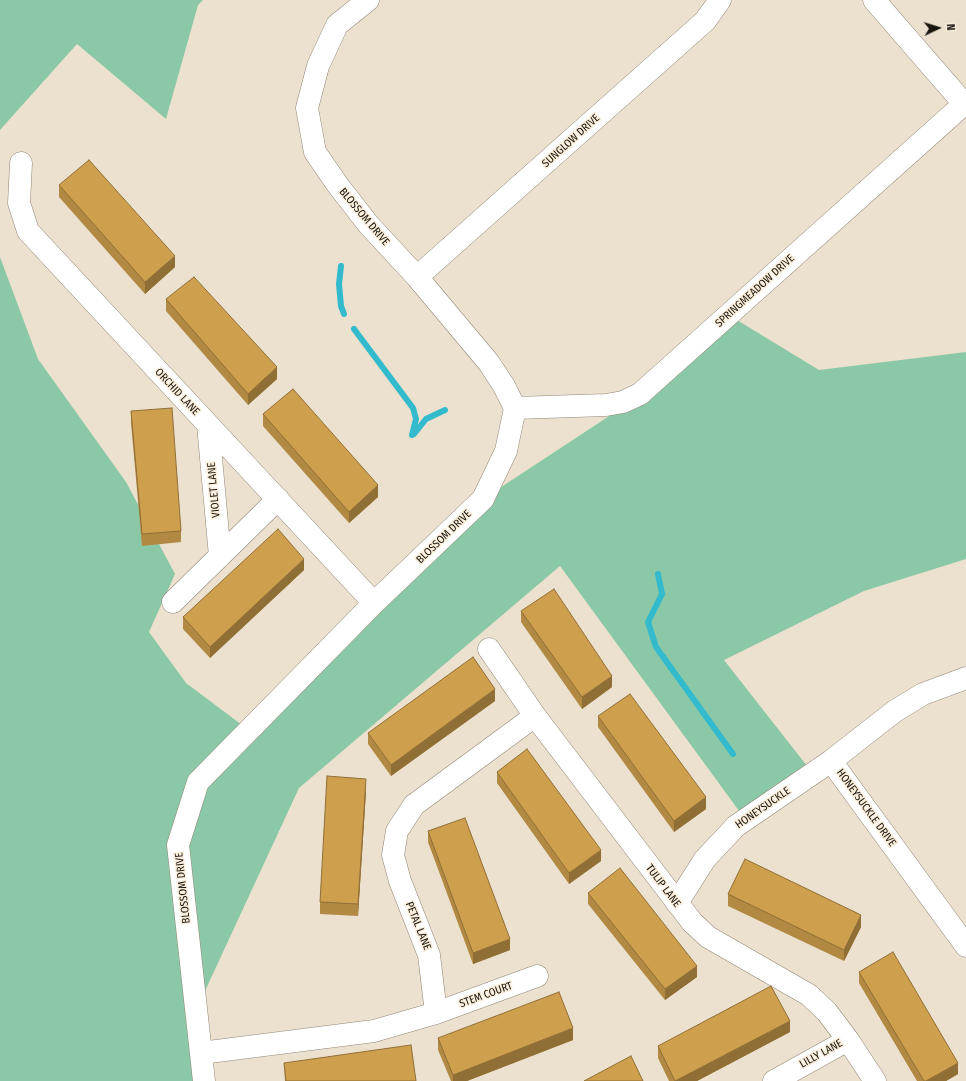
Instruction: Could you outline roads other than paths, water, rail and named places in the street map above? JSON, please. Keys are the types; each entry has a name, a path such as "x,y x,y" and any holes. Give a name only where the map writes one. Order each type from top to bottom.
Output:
{"street":[{"name":"BLOSSOM DRIVE","path":"204,1081 178,845 198,782 374,603 484,499 506,451 515,408 504,386 489,363 417,277 368,224 337,184 315,152 307,108 318,66 337,25 368,0"},
{"name":"SUNGLOW DRIVE","path":"417,277 705,21 720,0"},
{"path":"874,0 965,105"},
{"name":"SPRINGMEADOW DRIVE","path":"515,408 606,405 623,402 640,394 965,105"},
{"name":"ORCHID LANE","path":"21,163 19,202 28,231 374,603"},
{"name":"VIOLET LANE","path":"208,425 220,556"},
{"path":"173,602 278,499"},
{"name":"TULIP LANE","path":"489,649 535,716 692,922 708,937 809,995 827,1012 848,1040 875,1081"},
{"name":"HONEYSUCKLE DRIVE","path":"966,678 923,694 894,711 831,761 966,946"},
{"name":"PETAL LANE","path":"436,1013 430,955 400,882 393,855 398,832 414,805 535,716"},
{"name":"HONEYSUCKLE","path":"677,903 705,859 736,826 831,761"},
{"name":"STEM COURT","path":"436,1013 536,976"},
{"path":"201,1053 374,1031 436,1013"},
{"name":"LILLY LANE","path":"774,1081 848,1040"}],"waterway":[{"path":"341,266 339,284 341,306 344,314"},
{"path":"354,329 413,408 416,419 412,435"},
{"path":"414,434 426,419 445,410"},
{"path":"658,574 662,594 648,622 656,647 733,754"}]}
